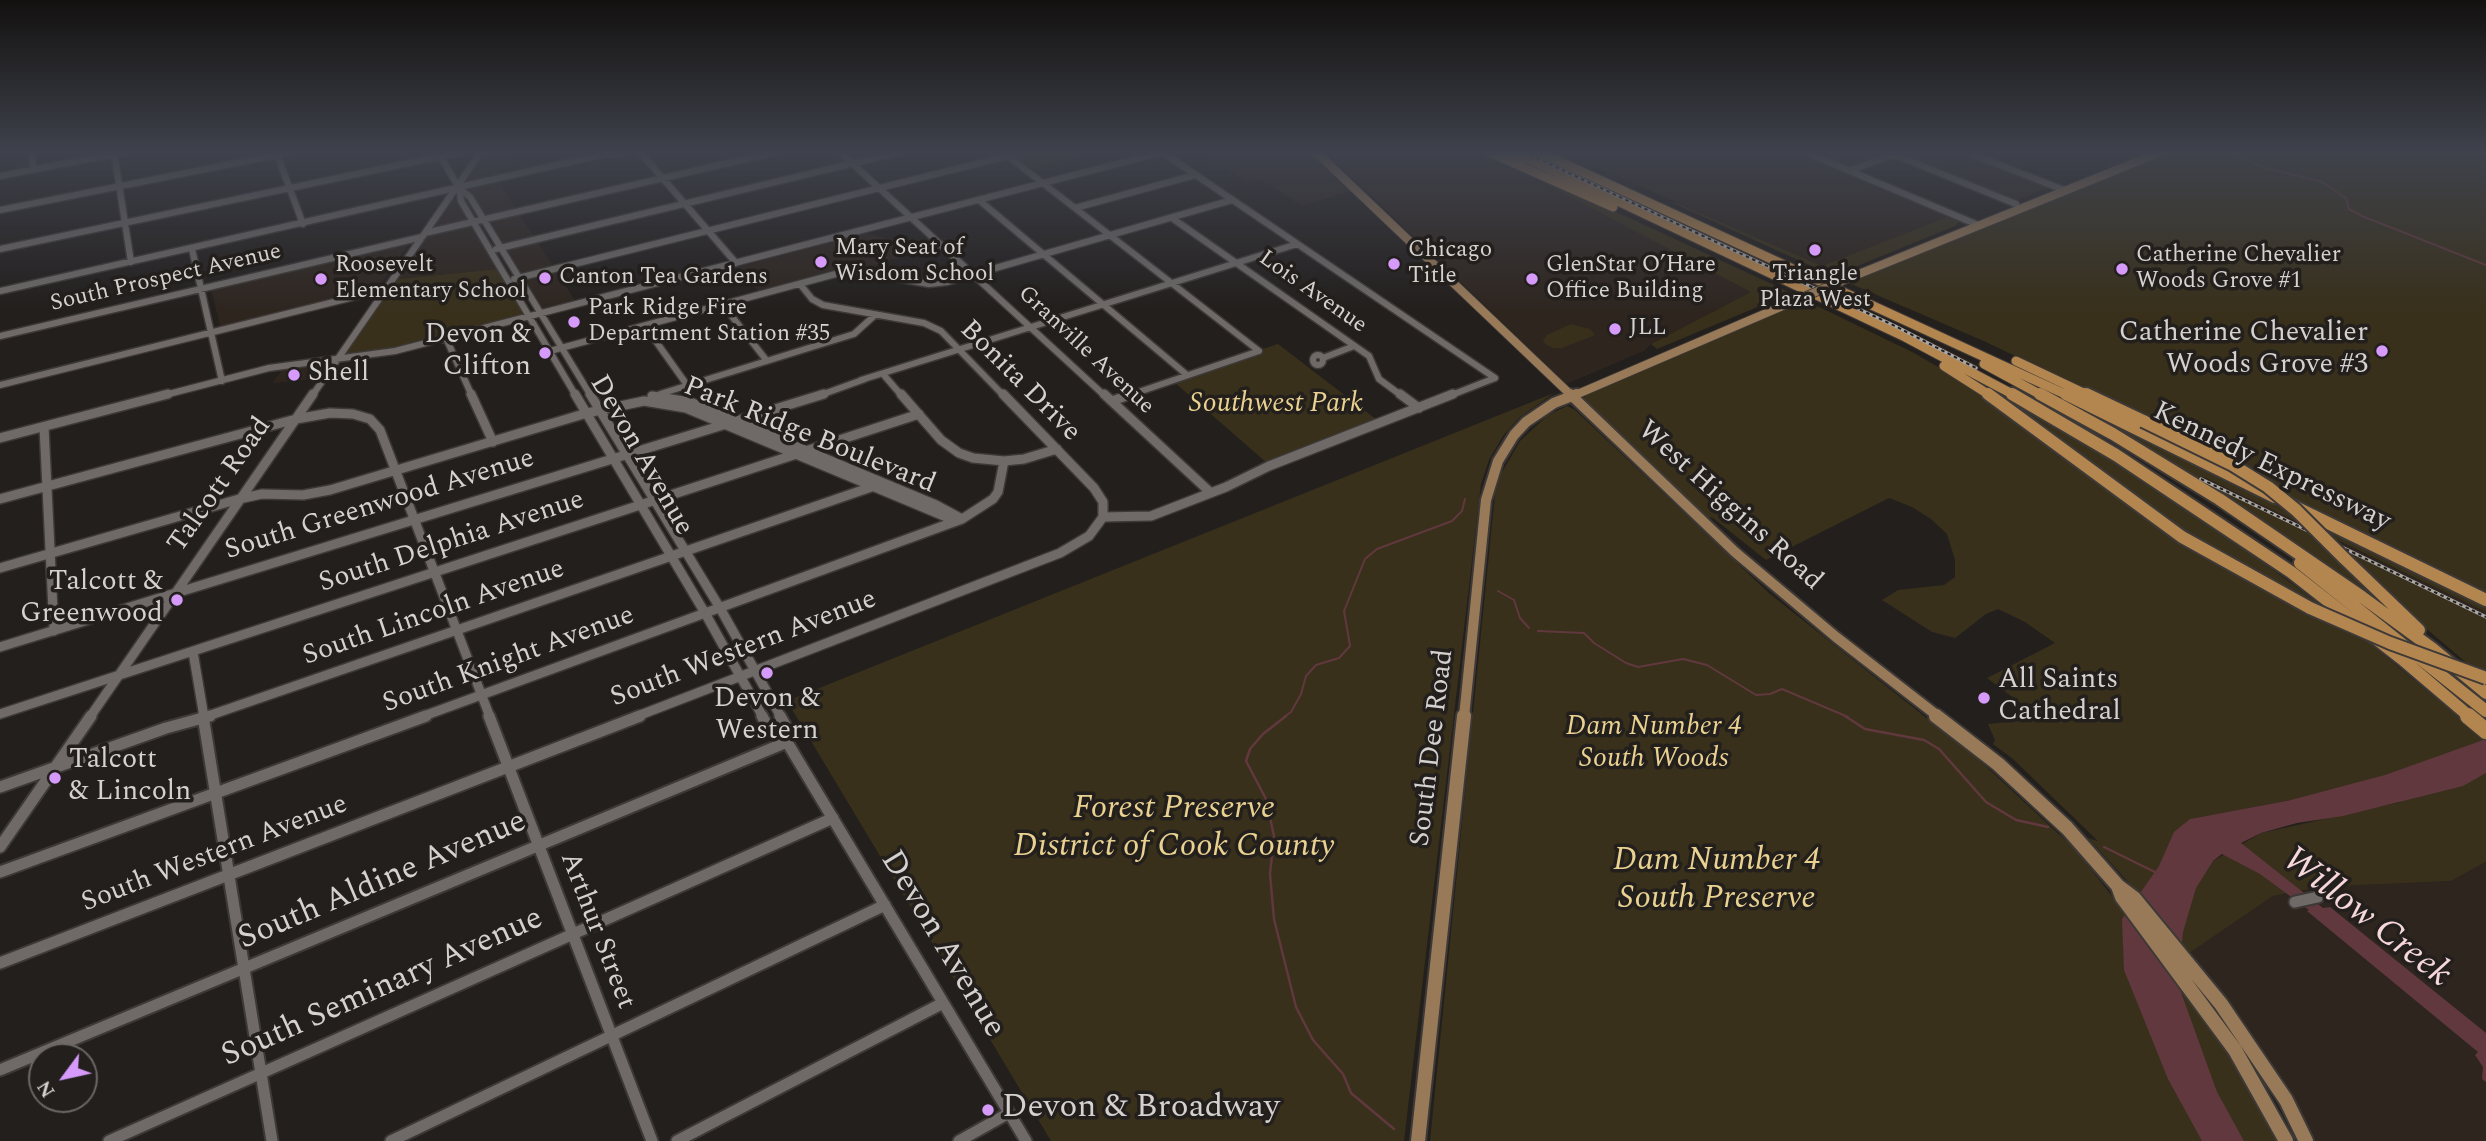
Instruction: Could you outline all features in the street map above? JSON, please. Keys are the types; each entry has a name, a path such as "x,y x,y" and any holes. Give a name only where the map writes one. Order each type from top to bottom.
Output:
{"highway":[{"path":"1611,205 1656,225"},
{"path":"1614,205 1952,365 2087,438"},
{"path":"1627,205 1905,337 2087,438 2180,495 2291,572 2482,721"},
{"name":"Kennedy Expressway","path":"1654,205 1789,264 1996,360 2486,600"},
{"path":"1670,205 2001,354 2231,464 2268,487 2296,510 2486,693"},
{"path":"1681,218 1899,321 2063,406 2153,457 2362,597 2470,679"},
{"path":"1891,306 2059,387 2244,482"},
{"path":"1889,336 1955,372 1994,398 2182,537 2310,608 2390,643 2486,678"},
{"path":"2063,406 2157,464 2244,523 2365,613 2482,721"}],"main road":[{"name":"West Higgins Road","path":"1371,205 1570,397 1782,593 2025,788 2067,828 2246,1038 2286,1100 2306,1141"},
{"path":"1974,223 2013,205"},
{"path":"1974,223 2019,205"},
{"name":"South Dee Road","path":"1418,1141 1481,569 1486,500 1498,461 1514,435 1538,413 1570,397 1974,223"},
{"name":"West Higgins Road","path":"2187,972 2287,1141"}],"street":[{"path":"0,210 25,205"},
{"path":"122,205 131,262"},
{"path":"0,249 209,205"},
{"path":"296,205 303,224"},
{"path":"0,291 381,205"},
{"name":"Talcott Road","path":"0,847 443,205"},
{"name":"Devon Avenue","path":"464,205 705,613 770,731 787,742"},
{"name":"Devon Avenue","path":"475,205 756,670 785,725 787,742 1026,1141"},
{"name":"South Prospect Avenue","path":"0,336 544,205"},
{"path":"491,250 679,205"},
{"path":"685,205 736,263"},
{"path":"509,281 811,205"},
{"name":"Granville Avenue","path":"900,205 1211,493"},
{"path":"0,438 298,363 387,353 959,205"},
{"path":"985,205 1187,375"},
{"path":"1071,205 1259,351 1112,401"},
{"path":"1075,208 1085,205"},
{"path":"550,351 848,272 929,284 947,282 1215,205"},
{"path":"1103,517 1143,518 1495,378 1240,205"},
{"path":"1931,205 1974,223"},
{"name":"Lois Avenue","path":"1172,218 1369,356 1380,379 1419,408"},
{"name":"South Greenwood Avenue","path":"0,648 844,388 865,379 1297,244"},
{"path":"192,248 222,381"},
{"name":"Bonita Drive","path":"800,284 818,303 930,325 941,331 1100,495 1103,517"},
{"path":"0,384 386,289"},
{"path":"723,305 767,361"},
{"path":"653,398 687,385 847,337 875,315"},
{"path":"645,326 687,385"},
{"path":"446,338 493,442"},
{"path":"1323,358 1354,346"},
{"path":"883,374 952,449 973,458 1004,461 1024,459 1057,449"},
{"name":"Park Ridge Boulevard","path":"0,568 239,499 262,494 303,495 330,490 587,413 653,398 806,451 883,483 959,520"},
{"name":"Arthur Street","path":"296,419 330,413 353,414 370,419 380,429 394,472 652,1141"},
{"name":"South Delphia Avenue","path":"0,714 919,414"},
{"path":"0,499 296,419"},
{"name":"Park Ridge Boulevard","path":"728,422 872,487 959,520"},
{"path":"44,426 54,631"},
{"name":"South Knight Avenue","path":"0,872 959,520 993,499 998,492 1004,461"},
{"name":"South Lincoln Avenue","path":"0,787 166,727 203,718 883,483"},
{"name":"South Western Avenue","path":"0,963 1060,553 1089,536 1103,517"},
{"path":"192,652 272,1141"},
{"name":"South Aldine Avenue","path":"0,1070 787,742"},
{"name":"South Seminary Avenue","path":"109,1141 832,818"},
{"path":"2295,902 2318,897"},
{"path":"391,1141 885,905"},
{"path":"677,1141 943,1003"},
{"path":"959,1141 1009,1113"}],"shaded area":[{"path":"449,205 461,205 498,269 398,279"},
{"path":"479,205 514,205 576,302 544,310"},
{"path":"1381,205 1586,205 1752,292 1651,344 1644,351 1566,384"},
{"path":"1636,205 1646,205 1831,292 1980,366 1975,368 1864,312"},
{"path":"1683,205 1924,205 1949,216 1822,266"},
{"name":"Mary Seat of Wisdom School","path":"867,233 917,247 898,260 893,259 865,269 831,271 758,291 738,267"},
{"name":"Roosevelt Elementary School","path":"410,243 378,288 220,326 211,290"},
{"path":"312,364 322,366 315,379 273,383 282,369"},
{"path":"2204,477 2486,612 2486,619 2199,480"},
{"path":"2486,739 2486,773 2463,786 2343,816 2297,823 2261,833 2241,843 2323,908 2330,907 2486,1033 2486,1082 2482,1079 2483,1067 2475,1055 2478,1052 2307,911 2309,910 2260,874 2222,854 2213,861 2196,888 2183,932 2178,984 2217,1092 2244,1141 2202,1141 2168,1079 2124,970 2122,919 2159,866 2174,832 2190,819 2291,800 2385,775"},
{"path":"2486,862 2486,1141 2315,1141 2279,1080 2188,954 2273,896 2320,887 2451,881"}],"green space":[{"path":"1585,205 1602,205 1791,293 1657,349 1651,344 1751,292"},
{"path":"1678,205 1822,266 1949,216 1959,222 1955,226 1833,276"},
{"path":"2038,205 2486,205 2486,593 2294,500 2232,460 1986,342 1849,283"},
{"path":"498,269 524,315 402,347 345,355 398,279"},
{"path":"1807,301 1914,353 1969,385 2126,505 2191,549 2259,588 2360,635 2486,740 2486,862 2451,881 2320,887 2273,896 2188,954 2088,838 2098,841 2013,759 1993,744 1995,740 1988,724 2018,721 2035,714 1987,678 2055,643 2025,622 1998,609 1986,614 1955,638 1932,632 1882,600 1898,590 1944,585 1955,577 1955,560 1947,534 1931,519 1912,507 1889,498 1766,560 1713,518 1703,517 1584,402 1585,394","holes":["2291,800 2401,802 2261,833 2213,861 2191,819"]},
{"path":"1571,324 1590,329 1595,335 1562,348 1545,344 1543,340 1547,335"},
{"name":"Southwest Park","path":"1278,344 1377,420 1267,463 1174,382"},
{"path":"1990,362 2291,508 2310,528 2204,477 2200,480 2319,537 2382,603 2261,521 2070,405"},
{"path":"1979,383 2082,441 2172,497 2338,617 2196,540"},
{"name":"Forest Preserve District of Cook County","path":"1554,393 1519,418 1503,436 1489,460 1481,484 1404,1141 1051,1141 787,701"},
{"name":"Dam Number 4 South Woods","path":"1567,406 1575,410 1770,594 1977,758 2077,851 2202,1012 2228,1049 2281,1141 1430,1141 1495,494 1502,472 1520,441 1548,415"},
{"path":"2316,520 2486,605 2486,612 2333,538"},
{"path":"2343,549 2486,619 2486,674 2475,670 2415,619"}],"waterway":[{"path":"2348,205 2349,209 2362,216 2486,265"},
{"path":"1284,717 1291,712 1301,694 1306,676 1316,665 1339,658 1350,646 1344,611 1365,559 1377,549 1452,521 1462,511 1465,499"},
{"path":"1498,591 1514,600 1520,618 1529,628"},
{"path":"1538,631 1584,633 1594,643 1626,663 1638,667 1683,659 1707,665 1756,695 1770,694 1782,689 1848,717"},
{"path":"1286,716 1263,734 1250,749 1246,761 1266,799 1274,836 1270,874 1274,919 1296,1007 1313,1040 1343,1074 1351,1093 1394,1129"},
{"path":"1845,716 1865,729 1924,740 1939,749 1986,802 2016,820 2048,827"},
{"path":"2104,847 2157,873"}],"railway":[{"path":"1638,205 1895,326 1976,368"},
{"path":"2201,479 2486,617"}],"place":[{"name":"Triangle Plaza West","path":"1815,250"},
{"name":"Mary Seat of Wisdom School","path":"821,262"},
{"name":"Chicago Title","path":"1394,264"},
{"name":"Catherine Chevalier Woods Grove #1","path":"2122,269"},
{"name":"Canton Tea Gardens","path":"545,278"},
{"name":"Roosevelt Elementary School","path":"321,279"},
{"name":"GlenStar O’Hare Office Building","path":"1532,279"},
{"name":"Park Ridge Fire Department Station #35","path":"574,322"},
{"name":"JLL","path":"1615,329"},
{"name":"Catherine Chevalier Woods Grove #3","path":"2382,351"},
{"name":"Devon & Clifton","path":"545,353"},
{"name":"Shell","path":"294,375"},
{"name":"Talcott & Greenwood","path":"177,600"},
{"name":"Devon & Western","path":"767,673"},
{"name":"All Saints Cathedral","path":"1984,698"},
{"name":"Talcott & Lincoln","path":"55,778"},
{"name":"Devon & Broadway","path":"988,1110"}],"park label":[{"name":"Dam Number 4 South Preserve","path":"1717,882"}],"water label":[{"name":"Willow Creek","path":"2365,919"}]}
